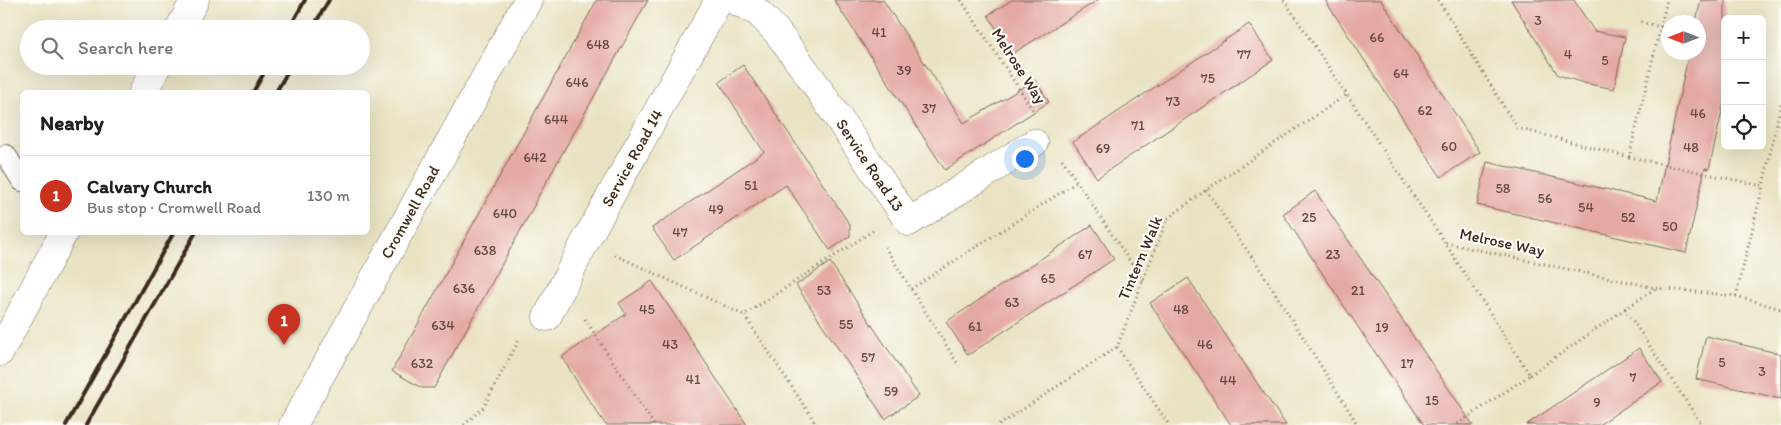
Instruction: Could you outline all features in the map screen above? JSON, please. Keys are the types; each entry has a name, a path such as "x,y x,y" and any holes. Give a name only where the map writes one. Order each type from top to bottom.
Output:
{"street":[{"path":"183,20 195,0"},
{"name":"Cromwell Road","path":"293,425 528,0"},
{"name":"Service Road 14","path":"550,312 585,242 719,0"},
{"name":"Service Road 13","path":"734,0 758,12 777,32 811,78 908,222 1046,148"},
{"path":"144,90 152,75"},
{"path":"0,352 60,235"}],"lane":[{"path":"6,156 20,178"}],"path":[{"name":"Melrose Way","path":"961,0 1035,113"},
{"name":"Melrose Way","path":"1284,0 1445,243 1656,288 1736,296 1781,309"},
{"path":"1438,0 1517,128 1629,157 1763,186"},
{"path":"1664,15 1667,0"},
{"path":"1629,157 1661,27 1641,22"},
{"name":"Tintern Walk","path":"1117,347 1167,219 1206,190 1346,95"},
{"path":"1736,296 1781,103"},
{"path":"1046,148 1078,182 1143,281"},
{"path":"911,289 1078,182"},
{"path":"1206,190 1255,261 1358,425"},
{"path":"744,315 902,212"},
{"path":"585,242 744,315 817,425"},
{"path":"1445,243 1530,375"},
{"path":"885,247 959,366"},
{"path":"1456,425 1656,288"},
{"path":"1625,309 1702,425"},
{"path":"464,425 483,408 535,311 585,319 654,425"},
{"path":"999,425 1117,347 1168,425"}],"building":[{"path":"597,0 648,0 434,388 422,388 392,371"},
{"path":"834,0 883,0 964,123 1035,80 1049,102 945,170"},
{"path":"1012,0 1098,0 1012,54 988,15"},
{"path":"1325,0 1381,0 1480,152 1441,177"},
{"path":"1511,0 1574,0 1594,31 1625,37 1614,89 1558,75"},
{"path":"1701,0 1725,0 1725,15 1721,15 1721,116 1709,169 1705,168 1686,253 1477,205 1487,162 1657,201 1687,60 1706,60 1706,15 1698,15"},
{"path":"1249,24 1273,60 1097,178 1073,142"},
{"path":"743,65 850,225 850,236 830,250 786,185 674,260 652,228 764,152 719,82"},
{"path":"1315,191 1473,425 1424,425 1283,214"},
{"path":"1092,225 1114,259 968,355 946,322"},
{"path":"830,262 919,396 885,419 796,285"},
{"path":"1188,278 1286,425 1231,425 1150,303"},
{"path":"652,281 747,425 606,425 584,393 562,357 626,314 619,303"},
{"path":"1706,336 1781,354 1781,399 1696,379"},
{"path":"1639,348 1662,382 1599,425 1526,425"}],"railway":[{"path":"294,20 305,0"},
{"path":"317,20 329,0"},
{"path":"254,90 263,75"},
{"path":"277,90 286,75"},
{"path":"66,425 172,235"},
{"path":"86,425 194,235"}],"place":[{"name":"Calvary Church","path":"284,345"}]}
